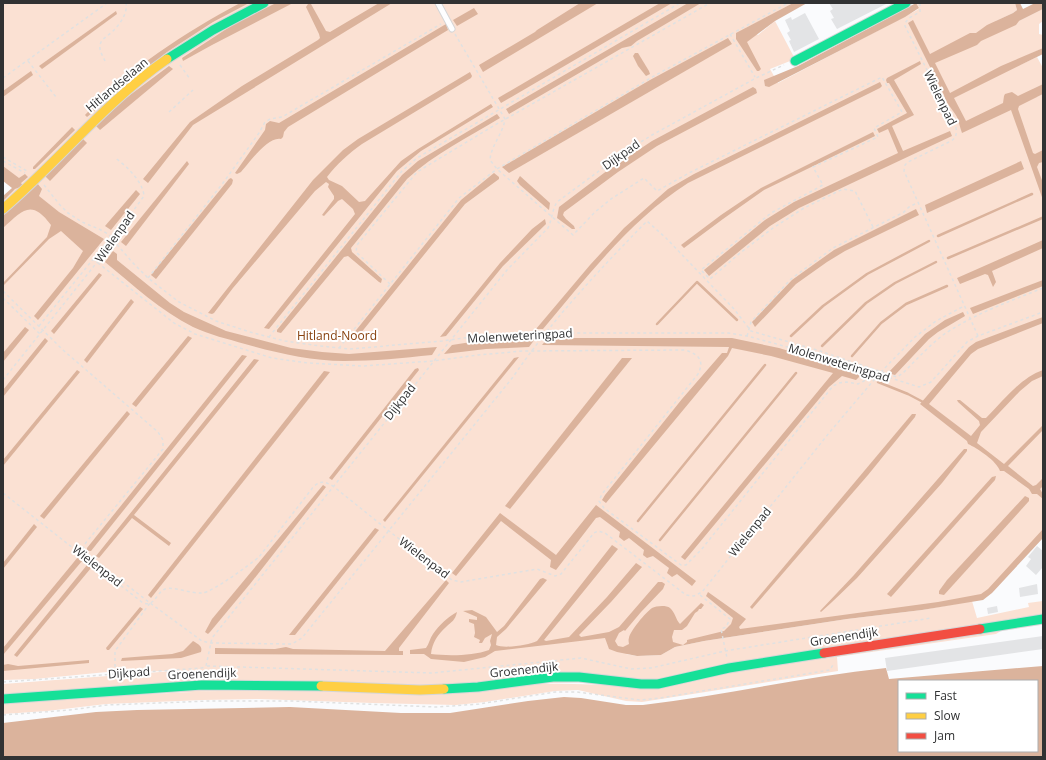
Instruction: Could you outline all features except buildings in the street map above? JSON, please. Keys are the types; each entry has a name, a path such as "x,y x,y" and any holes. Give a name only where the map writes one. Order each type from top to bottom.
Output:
{"street":[{"name":"Hitlandselaan","path":"3,209 26,189 116,99 140,79 202,36 264,3"},
{"path":"796,61 906,3"},
{"name":"Groenendijk","path":"3,699 202,685 282,685 420,690 478,687 553,677 579,677 641,684 658,684 729,668 1043,619"}],"lane":[{"path":"438,3 452,29"}],"path":[{"path":"3,78 107,3"},
{"path":"105,60 100,46 102,40 113,31 125,14 127,7 126,3"},
{"path":"268,337 402,171 417,158 680,3"},
{"path":"390,284 356,252 357,245 417,172 505,118 710,3"},
{"path":"339,348 459,198 496,169 654,76 788,3"},
{"name":"Wielenpad","path":"920,3 920,12 909,18 905,23 905,26 956,128 956,137 951,142 908,162 905,166 904,174 978,336"},
{"path":"148,278 223,183 259,133 265,122 270,119 282,117 448,20"},
{"path":"452,29 505,118 500,134 490,152 490,160 496,169 552,218 573,234 595,212 611,199 644,178 656,191 689,173 882,77 902,112 874,128 878,137 813,168 823,185 771,213 701,270 710,279 740,253 773,228 804,208 843,189 855,191 873,227"},
{"path":"730,34 756,78"},
{"path":"174,55 190,79"},
{"path":"28,61 56,97"},
{"name":"Dijkpad","path":"3,682 202,668 206,666 212,638 506,270 548,228 552,218 554,206 557,202 626,151 652,135 756,78 778,67 796,61"},
{"path":"169,112 193,90"},
{"name":"Molenweteringpad","path":"3,157 37,177 68,213 111,237 148,278 179,302 216,321 268,337 303,344 339,348 358,348 450,340 486,335 545,333 728,333 747,336 828,358 919,387 931,382 967,342 978,336 1043,312"},
{"name":"Wielenpad","path":"3,380 98,262 144,196 140,183 120,161 115,158"},
{"path":"3,161 37,177"},
{"path":"747,336 751,322 791,279 833,248 904,212 909,206 917,203"},
{"path":"3,291 63,350 158,432 163,440 163,449 84,545 83,551 202,641 210,643 292,644 302,638 514,377 530,351 545,333 600,268 647,221 666,238 734,309 751,331 817,350 897,377 942,336 986,310 1043,288"},
{"path":"39,326 111,237"},
{"path":"93,259 174,323 195,334 272,358 308,363 363,366 433,361 478,355 530,351 685,350 694,352 700,360 702,367 698,374 602,494 599,501 604,508 681,565 686,565 701,550 833,386 846,382 858,384 876,370"},
{"path":"3,298 40,334"},
{"name":"Wielenpad","path":"333,486 452,580 461,582 537,570 555,576 561,574 594,533 602,531 686,594 694,596 700,594 829,433 879,374 915,337 936,321 964,306"},
{"path":"115,674 115,650 150,603 162,591 168,588 195,593 208,592 259,557 314,486 319,482 324,482 333,486"},
{"name":"Wielenpad","path":"3,493 143,603 150,603"},
{"path":"700,594 730,619 726,627 721,629 729,668"},
{"path":"206,666 432,673 580,658 631,669 651,668 725,651 930,618"}],"green space":[{"name":"Hitland-Noord","path":"3,3 793,3 746,28 758,35 775,21 795,59 770,69 778,83 917,10 919,8 916,3 1015,3 1017,10 996,21 1019,21 1043,9 1043,21 1039,24 1039,34 1043,35 1043,48 1017,60 1020,65 1037,57 1043,68 1043,84 1033,89 1037,97 1043,94 1043,534 982,597 707,637 683,645 626,654 637,656 661,655 675,647 704,641 847,619 922,610 972,601 977,618 1029,607 1028,603 1043,601 1043,614 660,680 3,697 3,684 173,671 107,672 35,679 3,680 3,198 14,187 3,178"},
{"path":"1004,629 996,634 837,657 838,671 642,702 626,701 578,690 555,691 456,705 259,699 203,700 106,704 47,711 3,714 3,704 192,692 467,684 610,685"}],"shaded area":[{"path":"240,3 249,3 213,22 167,52 87,117 85,115 120,82 158,53 178,39"},
{"path":"276,3 293,3 183,61 182,58 234,24"},
{"path":"379,3 392,3 193,125 148,183 143,179 190,122 242,86 320,38 306,7 308,4 311,4 326,31 330,32"},
{"path":"580,3 598,3 483,72 479,65"},
{"path":"660,3 672,3 501,103 498,98"},
{"path":"688,3 701,3 631,46 622,48 509,114 506,109"},
{"path":"793,3 807,3 775,21 747,42 761,69 757,71 736,39 736,33"},
{"path":"916,3 919,8 905,17 769,87 765,86 764,80 798,66"},
{"path":"1015,3 1020,3 1023,9 1035,3 1043,3 1043,9 1019,21 1016,25 981,41 977,45 935,63 950,93 1001,66 1043,48 1043,54 954,98 966,121 1003,103 1005,94 1012,92 1018,96 1043,84 1043,94 1019,106 1018,109 1033,153 1035,154 1043,150 1043,162 1039,163 1037,167 1043,183 1043,200 1011,110 962,133 957,117 946,100 908,23 913,20 930,54 970,33 976,33 987,25 1013,13 1017,10"},
{"path":"474,8 478,14 457,26 453,20"},
{"path":"116,11 117,14 42,69 39,66"},
{"path":"446,24 448,30 288,127 281,139 276,139 270,142 241,172 237,174 235,173 265,130 266,124 270,121 279,123"},
{"path":"728,38 732,44 509,173 502,167 650,80"},
{"path":"635,53 638,53 650,74 646,76 638,66 633,56"},
{"path":"920,61 921,64 894,80 914,115 892,126 903,151 950,131 952,136 799,208 770,226 709,276 704,270 765,220 794,202 898,153 888,129 879,133 877,129 907,113 886,80 887,78"},
{"path":"169,66 173,69 100,130 96,126 126,98"},
{"path":"31,71 33,75 3,97 3,91"},
{"path":"470,72 472,76 471,78 362,144 343,159 327,177 329,180 342,186 359,202 365,201 401,161 491,104 493,107 421,151 397,171 269,329 264,328 355,214 353,209 342,199 338,201 324,216 322,215 334,199 334,196 328,187 329,184 326,182 315,191 233,288 214,313 208,313 313,180 343,150 358,139"},
{"path":"880,82 882,86 880,88 688,183 667,198 647,214 610,250 543,329 536,329 590,265 624,228 668,189 694,174"},
{"path":"753,87 756,89 757,93 657,146 618,172 564,212 563,215 575,229 572,229 557,218 559,207 604,173 652,141"},
{"path":"497,114 500,118 452,146 417,170 407,179 351,248 352,252 382,279 381,283 348,256 344,257 281,333 277,332 277,330 402,175 418,161"},
{"path":"72,127 75,130 35,169 33,169 33,167"},
{"path":"873,132 875,136 764,190 684,248 681,245 721,215 761,188"},
{"path":"83,139 87,143 50,181 45,176"},
{"path":"187,161 189,164 126,246 121,242"},
{"path":"1021,161 1024,169 927,213 925,205"},
{"path":"3,166 19,178 25,174 28,177 21,183 23,186 15,189 3,201 3,196 12,188 3,181"},
{"path":"494,173 499,177 499,179 465,204 356,339 349,339 461,200"},
{"path":"520,176 550,203 549,210 520,185 517,181"},
{"path":"231,178 233,180 232,184 156,279 151,275"},
{"path":"37,183 42,189 39,196 59,212 104,239 38,320 34,316 73,268 83,251 61,231 49,239 4,285 3,283 47,237 51,225 38,212 27,210 21,212 3,228 3,216"},
{"path":"136,190 140,194 111,230 105,226"},
{"path":"916,209 919,215 845,251 796,284 755,327 752,322 792,280 834,250"},
{"path":"545,219 546,224 503,266 446,336 440,337 500,263 532,229"},
{"path":"1043,240 1043,248 992,271 996,282 993,287 988,275 985,274 960,284 957,278"},
{"path":"113,251 117,254 117,260 170,303 184,312 226,331 291,348 322,352 349,354 437,347 432,355 377,360 332,361 282,353 219,337 199,330 181,321 137,288 105,262"},
{"path":"99,273 102,275 54,334 51,331"},
{"path":"1043,280 1043,286 973,314 970,308"},
{"path":"131,299 134,302 87,363 84,360"},
{"path":"963,312 965,316 929,339 895,375 888,373 925,334 945,320"},
{"path":"1043,317 1043,323 978,349 971,354 929,404 971,436 980,425 979,421 957,400 960,400 982,418 986,418 1019,384 1043,370 1043,376 1032,381 1020,391 981,432 977,443 1004,464 1043,425 1043,430 1008,466 1033,486 1043,478 1043,486 1040,489 1043,494 1043,499 1037,494 1032,494 1029,489 1004,471 1000,471 991,459 968,444 967,441 920,404 969,347 976,342"},
{"path":"25,327 29,330 3,362 3,353"},
{"path":"188,336 192,338 136,407 132,404"},
{"path":"45,338 48,341 3,397 3,390"},
{"path":"517,338 535,339 529,347 486,349 444,354 452,345 484,340"},
{"path":"548,338 732,338 779,348 859,373 860,376 856,380 842,376 829,387 685,560 681,557 833,373 771,356 732,348 728,356 606,503 602,500 605,495 682,399 722,353 727,353 729,347 542,345"},
{"path":"242,355 247,356 91,551 87,551 87,548"},
{"path":"519,357 385,522 383,520 514,358"},
{"path":"622,358 632,358 510,509 505,506"},
{"path":"254,359 259,360 134,515 171,543 169,546 132,518 99,558 96,556"},
{"path":"418,368 419,370 332,480 329,478 415,369"},
{"path":"77,370 80,372 3,466 3,460"},
{"path":"324,371 330,372 151,598 148,595"},
{"path":"127,411 130,414 44,519 40,516"},
{"path":"912,414 916,414 915,417 868,475 752,609 750,607"},
{"path":"964,449 967,449 967,451 942,483 857,578 821,612 820,611 854,575"},
{"path":"996,476 995,480 891,597 887,594 992,477"},
{"path":"323,485 326,487 250,584 210,632 208,634 205,632 212,619"},
{"path":"1025,496 1029,498 1029,501 944,595 939,594 939,591 947,580"},
{"path":"596,505 696,581 692,586 677,574 672,577 667,573 669,568 653,556 647,558 643,555 644,550 629,538 624,541 619,537 620,532 600,517 596,518 556,570 550,567 551,560 501,521 456,576 452,573 500,513 556,555"},
{"path":"34,524 37,527 3,569 3,563"},
{"path":"375,528 379,530 295,635 289,635"},
{"path":"1043,529 1043,538 992,593 983,600 704,641 675,647 661,655 637,656 617,652 609,649 605,638 495,651 485,657 464,662 431,659 424,654 410,654 410,650 426,648 438,627 457,612 454,619 436,639 431,654 460,655 489,650 492,634 485,638 482,643 479,643 480,640 474,637 474,624 469,622 469,619 477,620 477,617 463,611 472,610 486,617 497,632 504,626 540,579 543,578 547,580 506,629 497,637 496,645 505,647 516,646 537,641 612,545 618,549 544,640 546,641 569,637 607,597 636,563 642,567 579,635 581,637 609,632 619,627 658,582 665,584 663,589 625,631 624,630 619,633 615,641 618,646 623,647 629,644 632,631 646,613 652,608 658,606 666,606 670,608 680,624 701,603 704,605 695,613 687,626 682,630 674,630 672,637 673,642 683,645 687,642 687,640 724,631 731,624 733,618 706,596 708,592 746,619 739,627 740,629 938,602 981,594 988,589"},
{"path":"78,557 82,561 3,655 3,648"},
{"path":"87,565 91,568 17,657 14,655"},
{"path":"446,580 449,583 399,648 399,651 403,651 403,655 215,654 215,648 275,649 286,647 293,649 385,651"},
{"path":"140,607 143,609 109,650 107,650 106,648"},
{"path":"193,641 201,647 201,652 181,658 121,661 122,658 172,654 183,651"},
{"path":"89,660 89,663 3,671 3,665 8,664 18,666"},
{"path":"1043,666 1043,757 3,757 3,723 96,712 290,707 401,713 450,713 564,697 626,705 643,705 825,676 886,668 889,679"}],"waterway":[{"path":"938,236 1032,194"},
{"path":"948,258 1042,218"},
{"path":"791,336 823,306 867,274 929,241"},
{"path":"822,346 866,303 895,283 936,262"},
{"path":"657,324 697,282 737,320"},
{"path":"852,356 881,323 906,304 947,286"},
{"path":"638,521 765,365"},
{"path":"660,540 796,373"},
{"path":"878,382 908,394 925,403"}],"traffic: fast":[{"path":"167,59 213,30 264,3"},
{"path":"795,61 906,3"},
{"path":"980,629 1043,619"},
{"path":"444,689 478,687 553,677 579,677 641,684 658,684 729,668 824,653"},
{"path":"3,699 202,685 321,686"}],"traffic: slow":[{"path":"3,209 44,171 102,113 144,76 167,59"},
{"path":"321,686 420,690 444,689"}],"traffic: jam":[{"path":"824,653 980,629"}]}
